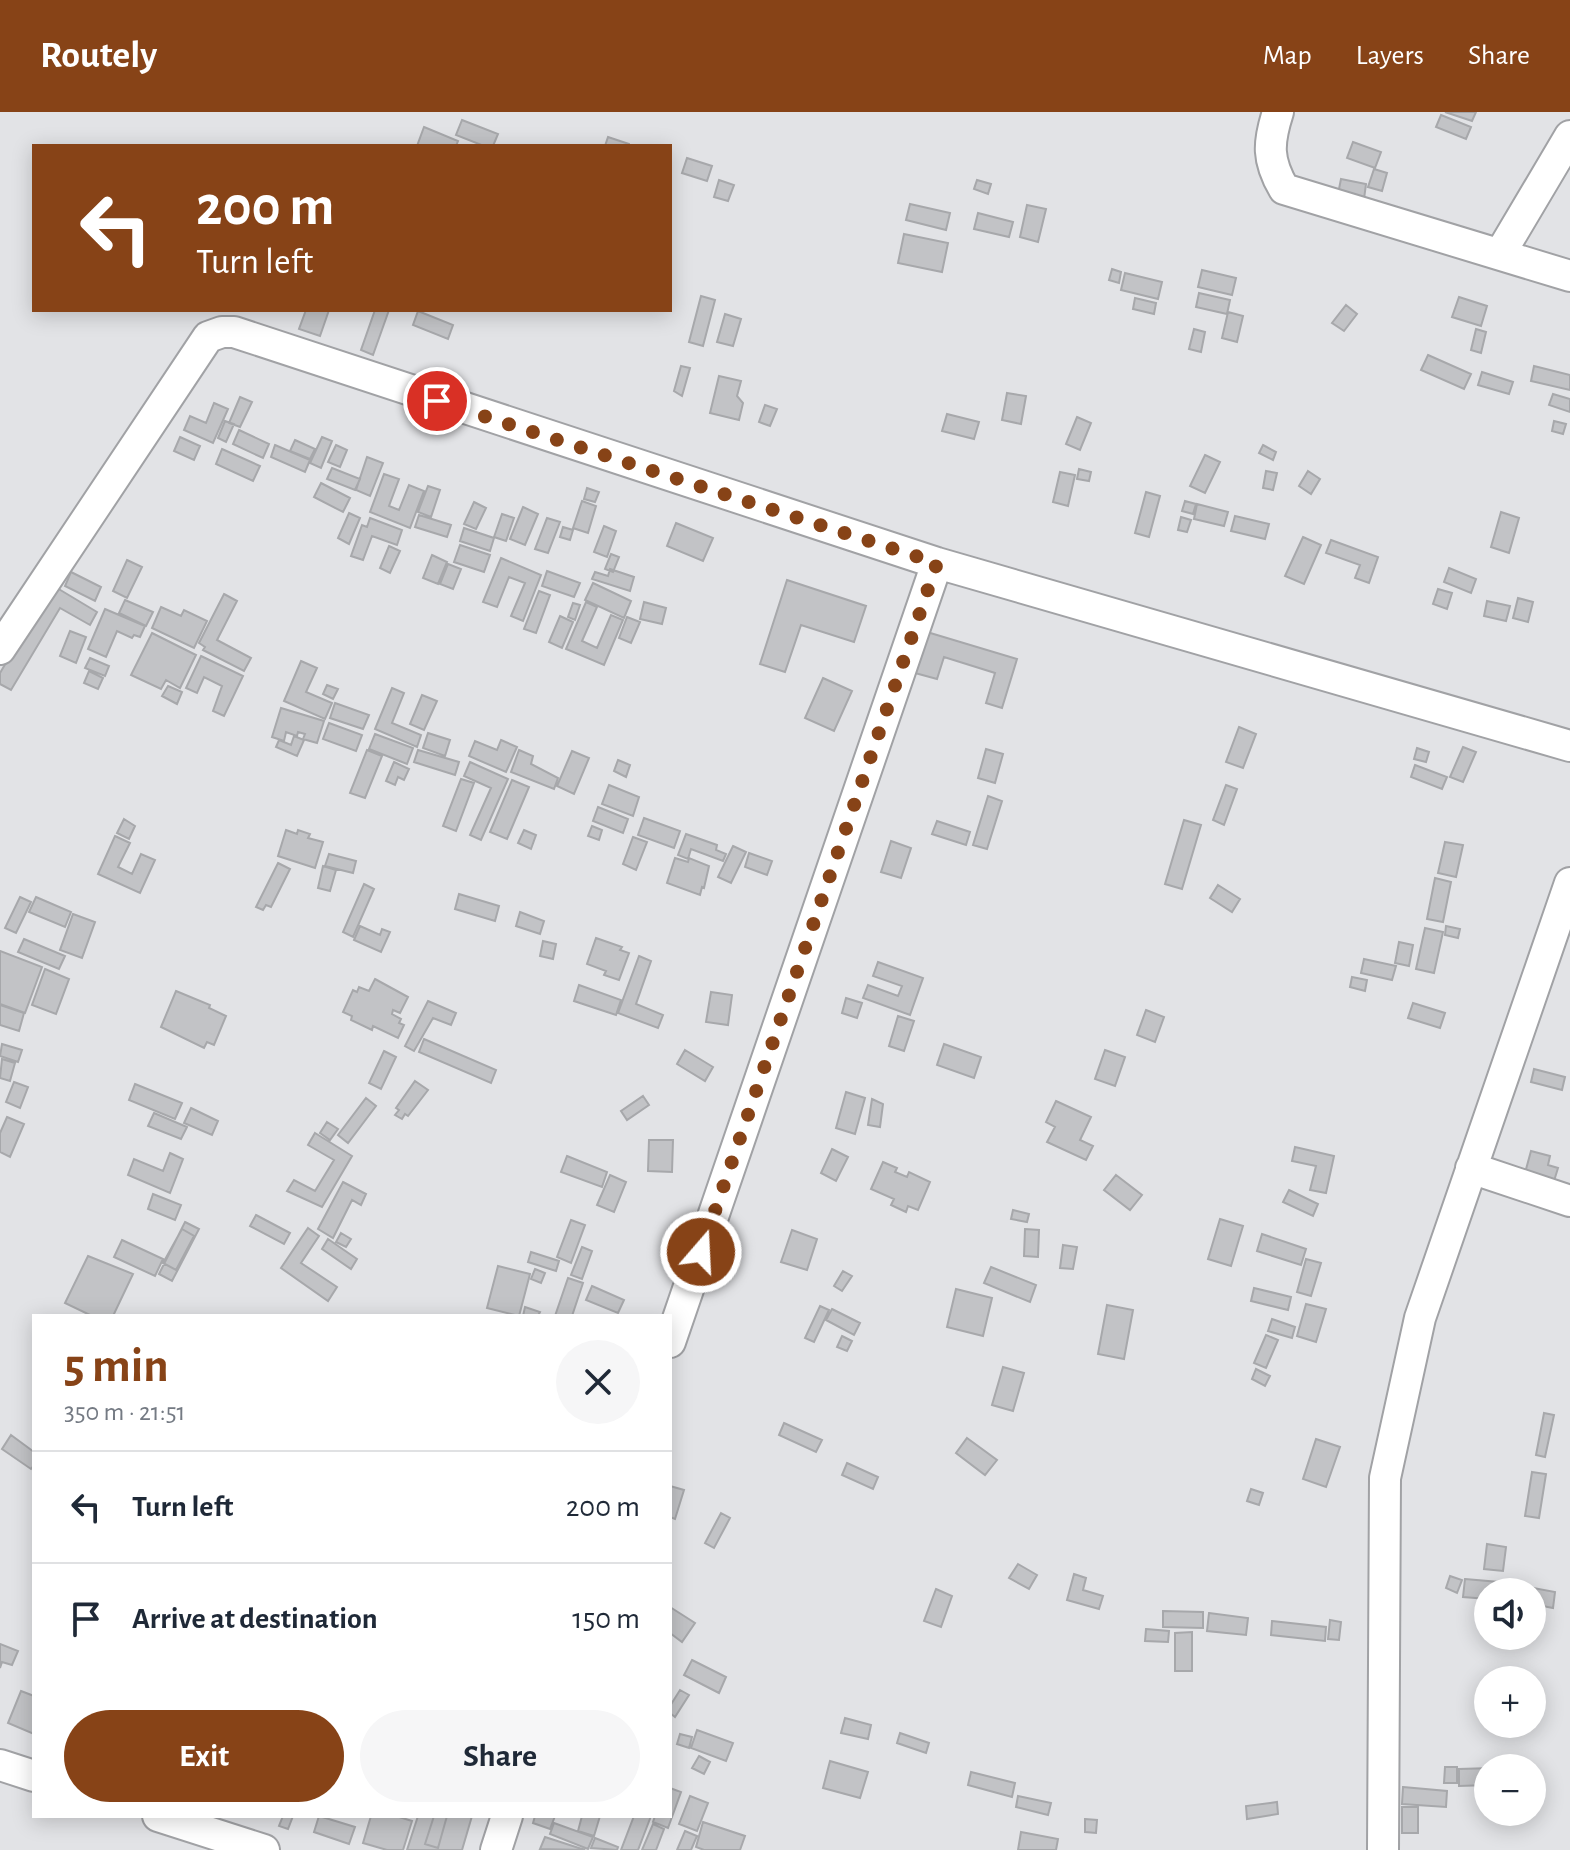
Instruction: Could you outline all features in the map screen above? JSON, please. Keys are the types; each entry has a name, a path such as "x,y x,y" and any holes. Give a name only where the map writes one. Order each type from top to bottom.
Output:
{"street":[{"path":"1278,112 1272,131 1271,167 1284,189 1570,276"},
{"path":"1500,254 1570,136"},
{"path":"0,649 208,337 234,332 937,563 1570,746"},
{"path":"672,1336 937,563"},
{"path":"1383,1850 1385,1478 1420,1318 1570,883"},
{"path":"1471,1168 1570,1201"},
{"path":"0,1765 32,1775"},
{"path":"164,1818 264,1850"},
{"path":"496,1850 506,1818"}],"building":[{"path":"1445,112 1476,112 1472,121"},
{"path":"1441,115 1471,127 1466,139 1436,127"},
{"path":"462,120 498,134 494,144 479,144 456,135"},
{"path":"424,127 458,141 457,144 418,144"},
{"path":"608,137 629,144 606,144"},
{"path":"1353,142 1381,152 1375,168 1347,158"},
{"path":"687,158 712,166 707,181 682,173"},
{"path":"1374,169 1387,173 1382,191 1368,187"},
{"path":"1341,179 1366,184 1364,199 1338,194"},
{"path":"719,180 734,185 728,201 714,197"},
{"path":"977,180 991,184 988,194 974,189"},
{"path":"910,204 950,213 946,230 906,220"},
{"path":"1027,205 1046,209 1038,242 1020,237"},
{"path":"978,213 1013,222 1009,237 974,229"},
{"path":"904,234 948,243 942,272 898,263"},
{"path":"1112,269 1121,272 1119,283 1109,280"},
{"path":"1202,270 1236,278 1232,295 1198,287"},
{"path":"1125,273 1162,282 1158,299 1121,290"},
{"path":"1199,293 1230,300 1227,314 1196,307"},
{"path":"701,296 715,300 703,346 689,342"},
{"path":"1459,297 1487,306 1481,326 1452,317"},
{"path":"1135,298 1156,303 1154,314 1133,309"},
{"path":"1346,305 1357,314 1344,331 1332,323"},
{"path":"305,312 328,312 320,336 299,329"},
{"path":"374,312 388,312 373,355 361,350"},
{"path":"418,312 420,312 453,325 448,339 413,325"},
{"path":"1228,312 1243,316 1237,342 1222,338"},
{"path":"725,314 741,319 733,346 717,342"},
{"path":"1194,329 1205,332 1201,352 1189,349"},
{"path":"1476,329 1486,332 1481,353 1471,350"},
{"path":"1428,355 1471,374 1464,389 1421,370"},
{"path":"681,366 690,368 682,396 674,391"},
{"path":"1534,366 1570,375 1570,390 1531,381"},
{"path":"1482,372 1513,382 1509,394 1478,385"},
{"path":"719,376 741,381 737,396 743,403 739,420 710,413"},
{"path":"1007,393 1026,396 1021,424 1002,420"},
{"path":"1553,394 1570,399 1570,412 1549,405"},
{"path":"240,397 252,402 240,427 229,423"},
{"path":"214,403 228,409 213,443 184,430 190,416 206,423"},
{"path":"765,405 777,409 770,426 759,422"},
{"path":"947,414 979,422 974,439 942,431"},
{"path":"1077,417 1091,423 1080,450 1066,444"},
{"path":"225,421 234,424 226,442 218,438"},
{"path":"1554,421 1566,424 1563,434 1552,431"},
{"path":"239,430 269,444 263,458 233,444"},
{"path":"180,437 200,446 194,460 174,451"},
{"path":"322,437 332,441 321,468 310,463"},
{"path":"295,440 315,449 310,459 290,451"},
{"path":"275,445 310,460 305,472 271,457"},
{"path":"336,445 347,450 340,467 328,462"},
{"path":"1263,445 1276,452 1273,460 1259,453"},
{"path":"222,449 260,466 253,481 216,464"},
{"path":"1205,455 1220,462 1205,493 1190,486"},
{"path":"367,457 383,463 370,496 356,490"},
{"path":"332,468 360,479 355,490 327,479"},
{"path":"1079,469 1091,472 1089,481 1077,479"},
{"path":"1266,471 1277,473 1273,490 1263,488"},
{"path":"1308,471 1320,479 1311,494 1299,486"},
{"path":"1060,472 1075,475 1068,506 1053,502"},
{"path":"384,474 399,479 389,506 399,510 409,485 424,491 410,528 370,512"},
{"path":"321,483 350,498 343,512 314,497"},
{"path":"428,486 440,490 431,517 418,512"},
{"path":"587,488 599,492 595,502 584,499"},
{"path":"1146,492 1160,496 1149,537 1135,533"},
{"path":"582,501 596,506 588,533 573,528"},
{"path":"1185,501 1196,504 1193,514 1182,511"},
{"path":"474,502 486,508 476,529 464,524"},
{"path":"1197,504 1228,512 1224,526 1194,519"},
{"path":"523,507 538,514 525,545 510,539"},
{"path":"1501,512 1519,518 1509,553 1491,547"},
{"path":"349,513 360,518 349,544 338,538"},
{"path":"502,514 514,518 506,541 494,537"},
{"path":"419,515 451,525 447,537 415,527"},
{"path":"1235,516 1269,524 1265,539 1231,531"},
{"path":"1181,517 1191,520 1187,532 1178,530"},
{"path":"370,518 402,530 397,545 372,536 363,560 351,556 362,525 367,527"},
{"path":"547,518 560,522 548,553 535,549"},
{"path":"676,523 713,538 703,561 667,546"},
{"path":"604,526 616,531 607,557 594,552"},
{"path":"563,527 573,530 570,540 560,537"},
{"path":"464,528 494,538 490,551 460,541"},
{"path":"1303,537 1321,545 1304,584 1285,576"},
{"path":"1331,540 1378,557 1369,583 1355,578 1360,565 1326,553"},
{"path":"460,545 490,555 484,572 454,562"},
{"path":"389,546 400,551 390,573 380,568"},
{"path":"611,554 619,557 613,572 605,569"},
{"path":"432,555 447,562 438,584 423,578"},
{"path":"501,558 541,575 523,621 511,616 525,583 509,577 497,607 483,602"},
{"path":"127,560 142,567 127,598 113,591"},
{"path":"448,564 461,569 453,589 440,584"},
{"path":"1449,568 1476,579 1471,593 1444,582"},
{"path":"610,569 634,577 630,591 592,579 595,572 608,576"},
{"path":"547,571 580,583 574,597 542,586"},
{"path":"71,572 101,587 95,601 65,586"},
{"path":"787,580 866,606 854,642 801,625 785,672 760,664"},
{"path":"593,583 631,601 624,618 585,600"},
{"path":"52,585 97,612 90,625 60,608 11,690 0,684 0,673"},
{"path":"1438,589 1452,593 1447,609 1433,604"},
{"path":"539,591 550,595 536,633 524,629"},
{"path":"224,594 237,601 217,640 251,658 244,671 203,650 205,647 199,643"},
{"path":"1518,598 1533,602 1528,622 1513,618"},
{"path":"125,600 153,612 146,626 119,613"},
{"path":"1487,601 1510,606 1506,621 1484,616"},
{"path":"586,602 597,607 582,641 597,648 611,615 623,620 604,665 566,649"},
{"path":"644,602 666,608 662,624 640,619"},
{"path":"573,603 580,605 575,620 568,617"},
{"path":"161,607 181,616 184,610 207,621 194,648 152,628"},
{"path":"105,609 145,626 140,637 134,635 132,638 117,631 106,657 88,649"},
{"path":"560,616 573,622 562,648 549,642"},
{"path":"627,617 640,622 631,643 619,638"},
{"path":"70,631 86,637 76,663 60,656"},
{"path":"927,632 1017,659 1002,708 986,703 995,673 944,657 937,679 915,673"},
{"path":"152,633 196,655 180,688 166,680 161,689 131,675"},
{"path":"201,656 243,676 224,716 213,711 222,686 204,677 197,693 186,688"},
{"path":"90,658 109,666 105,676 85,668"},
{"path":"301,661 317,668 306,692 332,703 325,719 284,701"},
{"path":"89,671 103,678 98,689 84,683"},
{"path":"823,678 852,691 834,731 805,718"},
{"path":"327,685 338,689 333,699 323,694"},
{"path":"168,686 182,692 177,704 162,696"},
{"path":"392,688 404,693 392,723 421,735 417,747 375,729"},
{"path":"422,695 437,701 424,730 410,724"},
{"path":"335,703 369,715 363,729 330,718"},
{"path":"281,708 324,721 317,743 303,739 305,734 298,732 297,736 286,732 284,741 272,737"},
{"path":"329,723 362,735 356,751 323,739"},
{"path":"1239,727 1256,734 1243,768 1226,762"},
{"path":"428,733 450,740 445,756 423,748"},
{"path":"375,734 413,748 407,764 369,749"},
{"path":"294,736 304,740 297,756 276,747 279,740 291,745"},
{"path":"501,740 517,747 506,772 469,756 475,741 497,750"},
{"path":"1463,747 1476,752 1463,782 1450,777"},
{"path":"1417,748 1429,752 1426,762 1414,759"},
{"path":"986,749 1003,754 995,783 978,778"},
{"path":"367,750 382,756 365,798 350,793"},
{"path":"418,750 459,762 455,775 414,762"},
{"path":"519,750 533,756 531,764 558,778 554,789 511,772"},
{"path":"572,751 589,758 574,794 557,786"},
{"path":"618,760 630,765 626,777 614,771"},
{"path":"394,762 409,769 404,780 398,777 395,785 386,781"},
{"path":"470,762 508,779 481,840 470,835 491,788 464,776"},
{"path":"1415,765 1447,777 1442,789 1411,777"},
{"path":"461,779 474,783 456,831 443,826"},
{"path":"512,780 529,787 507,839 490,832"},
{"path":"609,785 639,797 633,816 602,804"},
{"path":"1226,785 1237,789 1224,825 1213,820"},
{"path":"988,796 1002,801 987,849 973,845"},
{"path":"598,807 628,819 623,833 593,821"},
{"path":"644,818 680,831 674,848 638,835"},
{"path":"124,819 135,826 129,839 117,833"},
{"path":"1184,820 1201,825 1182,889 1165,884"},
{"path":"937,821 970,832 966,845 932,834"},
{"path":"592,826 602,830 599,840 588,836"},
{"path":"286,830 297,834 298,830 310,834 308,838 323,842 315,868 278,856"},
{"path":"524,830 536,835 531,849 518,843"},
{"path":"686,834 717,845 716,850 726,854 723,861 691,849 688,859 678,855"},
{"path":"115,836 130,843 118,867 132,874 141,854 155,860 140,893 98,874"},
{"path":"633,837 647,842 636,870 623,864"},
{"path":"891,841 911,848 901,878 881,872"},
{"path":"1445,842 1463,845 1456,877 1438,873"},
{"path":"733,846 746,852 731,883 718,877"},
{"path":"749,853 772,861 767,875 745,867"},
{"path":"329,854 356,861 353,873 325,866"},
{"path":"675,858 688,862 689,858 709,866 700,895 667,883"},
{"path":"278,863 290,869 271,907 266,905 263,910 256,907"},
{"path":"323,866 336,870 330,891 318,888"},
{"path":"1435,878 1451,882 1443,922 1427,919"},
{"path":"364,884 374,889 353,937 343,932"},
{"path":"1218,885 1240,899 1232,912 1210,898"},
{"path":"459,894 499,906 495,921 455,909"},
{"path":"20,897 31,902 16,933 5,928"},
{"path":"36,897 71,912 65,927 29,912"},
{"path":"520,912 544,921 540,934 516,926"},
{"path":"73,914 95,922 82,958 60,950"},
{"path":"360,926 380,935 382,929 390,932 381,952 354,940"},
{"path":"1446,926 1460,929 1458,938 1445,935"},
{"path":"1425,928 1443,932 1434,973 1416,969"},
{"path":"596,938 622,947 620,950 629,953 619,980 587,964"},
{"path":"24,939 65,956 59,969 18,952"},
{"path":"543,941 556,944 553,959 540,956"},
{"path":"1399,942 1413,945 1409,966 1395,963"},
{"path":"0,951 42,967 25,1013 0,1004"},
{"path":"639,956 651,961 636,1004 663,1015 658,1028 618,1013"},
{"path":"1364,959 1396,966 1392,980 1361,973"},
{"path":"878,962 923,978 910,1015 863,998 868,985 898,996 902,986 873,976"},
{"path":"45,969 69,979 56,1014 32,1005"},
{"path":"1352,977 1367,980 1365,991 1350,987"},
{"path":"375,979 408,997 400,1013 393,1010 392,1014 404,1025 398,1038 373,1026 372,1030 351,1020 352,1016 343,1012 353,990 357,992 359,987 369,991"},
{"path":"579,985 621,1000 616,1015 574,1001"},
{"path":"176,991 210,1005 209,1008 226,1016 214,1045 207,1042 204,1048 161,1027"},
{"path":"711,992 732,995 728,1025 706,1022"},
{"path":"846,998 862,1003 857,1018 842,1013"},
{"path":"428,1001 456,1013 451,1025 433,1018 414,1051 405,1046"},
{"path":"1413,1003 1445,1013 1440,1028 1408,1018"},
{"path":"0,1005 24,1013 19,1031 0,1025"},
{"path":"1146,1010 1164,1017 1155,1042 1137,1035"},
{"path":"898,1016 914,1021 904,1051 889,1046"},
{"path":"424,1039 496,1070 491,1083 419,1052"},
{"path":"2,1044 22,1050 18,1062 0,1056"},
{"path":"944,1044 981,1057 974,1078 937,1065"},
{"path":"685,1050 713,1067 705,1081 677,1064"},
{"path":"1105,1050 1125,1057 1115,1086 1095,1079"},
{"path":"384,1051 396,1057 381,1089 369,1083"},
{"path":"2,1059 15,1063 10,1081 0,1078"},
{"path":"1534,1069 1565,1077 1562,1090 1531,1082"},
{"path":"415,1081 428,1090 408,1116 405,1114 402,1119 395,1115 399,1110 396,1108"},
{"path":"14,1082 28,1087 20,1108 6,1102"},
{"path":"135,1084 182,1103 175,1119 129,1100"},
{"path":"846,1092 865,1098 855,1134 836,1128"},
{"path":"643,1096 649,1105 627,1120 621,1111"},
{"path":"366,1098 376,1106 348,1143 338,1135"},
{"path":"872,1099 883,1104 880,1127 868,1125"},
{"path":"1056,1101 1091,1117 1080,1140 1093,1146 1086,1160 1047,1142 1055,1127 1046,1122"},
{"path":"191,1108 218,1121 212,1135 184,1123"},
{"path":"154,1113 187,1127 181,1139 148,1126"},
{"path":"7,1117 24,1124 10,1157 0,1152 0,1133"},
{"path":"327,1122 338,1129 330,1140 320,1133"},
{"path":"315,1133 352,1156 322,1207 287,1191 294,1180 315,1191 334,1160 308,1145"},
{"path":"649,1140 673,1140 672,1172 648,1171"},
{"path":"1295,1147 1334,1156 1326,1193 1310,1190 1316,1166 1292,1161"},
{"path":"832,1149 848,1157 836,1181 821,1173"},
{"path":"1531,1151 1550,1156 1548,1165 1558,1168 1554,1181 1525,1173"},
{"path":"170,1153 183,1159 170,1193 128,1175 134,1159 163,1171"},
{"path":"567,1156 607,1172 602,1187 561,1172"},
{"path":"883,1162 897,1168 895,1172 907,1177 909,1172 930,1182 918,1210 908,1206 906,1212 891,1205 894,1199 871,1189"},
{"path":"610,1175 626,1182 614,1212 597,1205"},
{"path":"1116,1175 1142,1195 1130,1210 1104,1190"},
{"path":"343,1182 366,1194 361,1205 352,1200 333,1238 318,1229"},
{"path":"1289,1190 1318,1204 1313,1216 1283,1202"},
{"path":"153,1194 181,1205 175,1220 148,1209"},
{"path":"1013,1210 1029,1214 1027,1222 1011,1219"},
{"path":"256,1215 290,1233 284,1244 250,1226"},
{"path":"1220,1219 1243,1226 1231,1266 1208,1259"},
{"path":"571,1220 585,1225 571,1263 557,1257"},
{"path":"185,1222 199,1229 172,1281 159,1274"},
{"path":"308,1228 319,1236 301,1263 337,1287 328,1301 281,1268"},
{"path":"182,1229 194,1236 176,1270 163,1263"},
{"path":"1025,1229 1039,1230 1038,1257 1024,1256"},
{"path":"792,1230 817,1239 807,1270 781,1262"},
{"path":"341,1233 351,1239 346,1247 336,1242"},
{"path":"1262,1234 1306,1249 1301,1265 1257,1251"},
{"path":"328,1239 357,1259 351,1269 322,1249"},
{"path":"122,1240 163,1259 155,1276 114,1257"},
{"path":"1063,1245 1077,1247 1073,1269 1060,1268"},
{"path":"582,1247 592,1251 582,1279 571,1275"},
{"path":"531,1252 559,1261 556,1271 528,1262"},
{"path":"88,1256 133,1274 114,1314 88,1314 65,1303"},
{"path":"1306,1259 1321,1263 1311,1296 1297,1292"},
{"path":"498,1266 530,1274 520,1314 487,1308"},
{"path":"991,1267 1036,1285 1030,1302 984,1283"},
{"path":"535,1269 545,1273 541,1283 531,1279"},
{"path":"843,1271 852,1276 842,1291 834,1286"},
{"path":"568,1278 583,1283 573,1314 556,1314"},
{"path":"592,1286 624,1300 618,1313 586,1300"},
{"path":"1254,1288 1291,1297 1288,1310 1251,1301"},
{"path":"956,1289 992,1298 983,1336 947,1327"},
{"path":"1306,1304 1326,1309 1316,1342 1297,1336"},
{"path":"1107,1305 1133,1310 1124,1359 1098,1354"},
{"path":"820,1306 829,1310 814,1342 805,1338"},
{"path":"525,1307 540,1312 539,1314 523,1314"},
{"path":"832,1309 860,1323 854,1335 826,1320"},
{"path":"1272,1319 1295,1327 1292,1338 1268,1331"},
{"path":"1266,1335 1278,1340 1266,1368 1254,1363"},
{"path":"842,1336 852,1341 847,1351 837,1347"},
{"path":"1003,1367 1024,1373 1013,1411 992,1405"},
{"path":"1256,1369 1270,1376 1265,1386 1252,1379"},
{"path":"1544,1413 1554,1415 1545,1457 1536,1455"},
{"path":"784,1423 822,1440 816,1452 779,1435"},
{"path":"11,1435 32,1451 32,1468 31,1469 2,1449"},
{"path":"967,1438 997,1460 985,1475 956,1453"},
{"path":"1316,1439 1340,1447 1326,1487 1303,1479"},
{"path":"847,1463 878,1477 873,1489 842,1475"},
{"path":"1532,1472 1546,1474 1539,1518 1525,1516"},
{"path":"672,1487 684,1490 675,1519 672,1518"},
{"path":"1251,1489 1263,1493 1259,1505 1247,1501"},
{"path":"721,1513 730,1518 714,1548 705,1543"},
{"path":"1487,1544 1506,1547 1503,1571 1484,1569"},
{"path":"1018,1564 1037,1575 1029,1589 1009,1578"},
{"path":"1074,1574 1086,1578 1083,1590 1103,1596 1099,1609 1067,1600"},
{"path":"1450,1576 1462,1580 1457,1593 1446,1588"},
{"path":"1465,1579 1474,1580 1474,1598 1463,1597"},
{"path":"936,1589 952,1596 941,1627 924,1621"},
{"path":"1546,1590 1555,1592 1553,1608 1546,1607"},
{"path":"672,1608 695,1623 682,1642 672,1634"},
{"path":"1163,1611 1203,1612 1203,1628 1163,1627"},
{"path":"1209,1613 1248,1618 1246,1635 1207,1631"},
{"path":"1330,1620 1341,1622 1339,1640 1328,1639"},
{"path":"1272,1621 1326,1627 1325,1641 1271,1635"},
{"path":"1146,1629 1169,1631 1168,1642 1145,1641"},
{"path":"1192,1632 1192,1671 1175,1671 1175,1633"},
{"path":"0,1644 18,1651 12,1665 2,1662 0,1668"},
{"path":"692,1660 726,1677 719,1693 684,1675"},
{"path":"680,1690 689,1695 675,1717 672,1715 672,1703"},
{"path":"21,1691 32,1695 32,1733 8,1723"},
{"path":"845,1718 871,1725 868,1739 841,1733"},
{"path":"697,1730 733,1743 726,1761 691,1748"},
{"path":"900,1733 929,1743 926,1753 897,1743"},
{"path":"680,1734 692,1737 689,1748 677,1744"},
{"path":"699,1756 710,1762 704,1774 692,1768"},
{"path":"830,1761 868,1772 860,1798 823,1788"},
{"path":"1445,1767 1457,1767 1457,1783 1444,1783"},
{"path":"1474,1768 1474,1785 1459,1786 1459,1769"},
{"path":"971,1772 1015,1783 1012,1797 968,1785"},
{"path":"1403,1787 1447,1791 1446,1807 1402,1804"},
{"path":"672,1789 681,1792 672,1817"},
{"path":"690,1796 708,1803 697,1831 679,1824"},
{"path":"1018,1796 1051,1803 1048,1815 1016,1807"},
{"path":"1277,1802 1278,1814 1247,1819 1246,1806"},
{"path":"1402,1807 1418,1807 1418,1833 1402,1833"},
{"path":"282,1818 292,1818 288,1829 279,1826"},
{"path":"318,1818 355,1827 349,1844 314,1832"},
{"path":"370,1818 412,1821 403,1850 387,1850 363,1843"},
{"path":"417,1818 433,1818 425,1844 438,1848 446,1818 471,1818 462,1850 407,1850"},
{"path":"433,1818 446,1818 438,1848 425,1844"},
{"path":"534,1818 554,1818 550,1829 533,1823"},
{"path":"581,1818 599,1818 594,1836 578,1831"},
{"path":"633,1818 650,1818 638,1850 621,1850"},
{"path":"654,1818 672,1818 668,1828 653,1822"},
{"path":"1085,1819 1097,1820 1096,1833 1085,1832"},
{"path":"703,1822 745,1836 740,1850 704,1850 696,1847"},
{"path":"554,1823 593,1837 588,1849 550,1834"},
{"path":"653,1824 664,1829 656,1850 642,1850"},
{"path":"685,1831 697,1836 691,1850 677,1850"},
{"path":"1021,1832 1058,1839 1056,1850 1018,1850"},
{"path":"545,1837 585,1850 540,1849"},
{"path":"595,1838 618,1847 617,1850 591,1848"}],"route":[{"path":"437,401 937,563 701,1252"}]}
